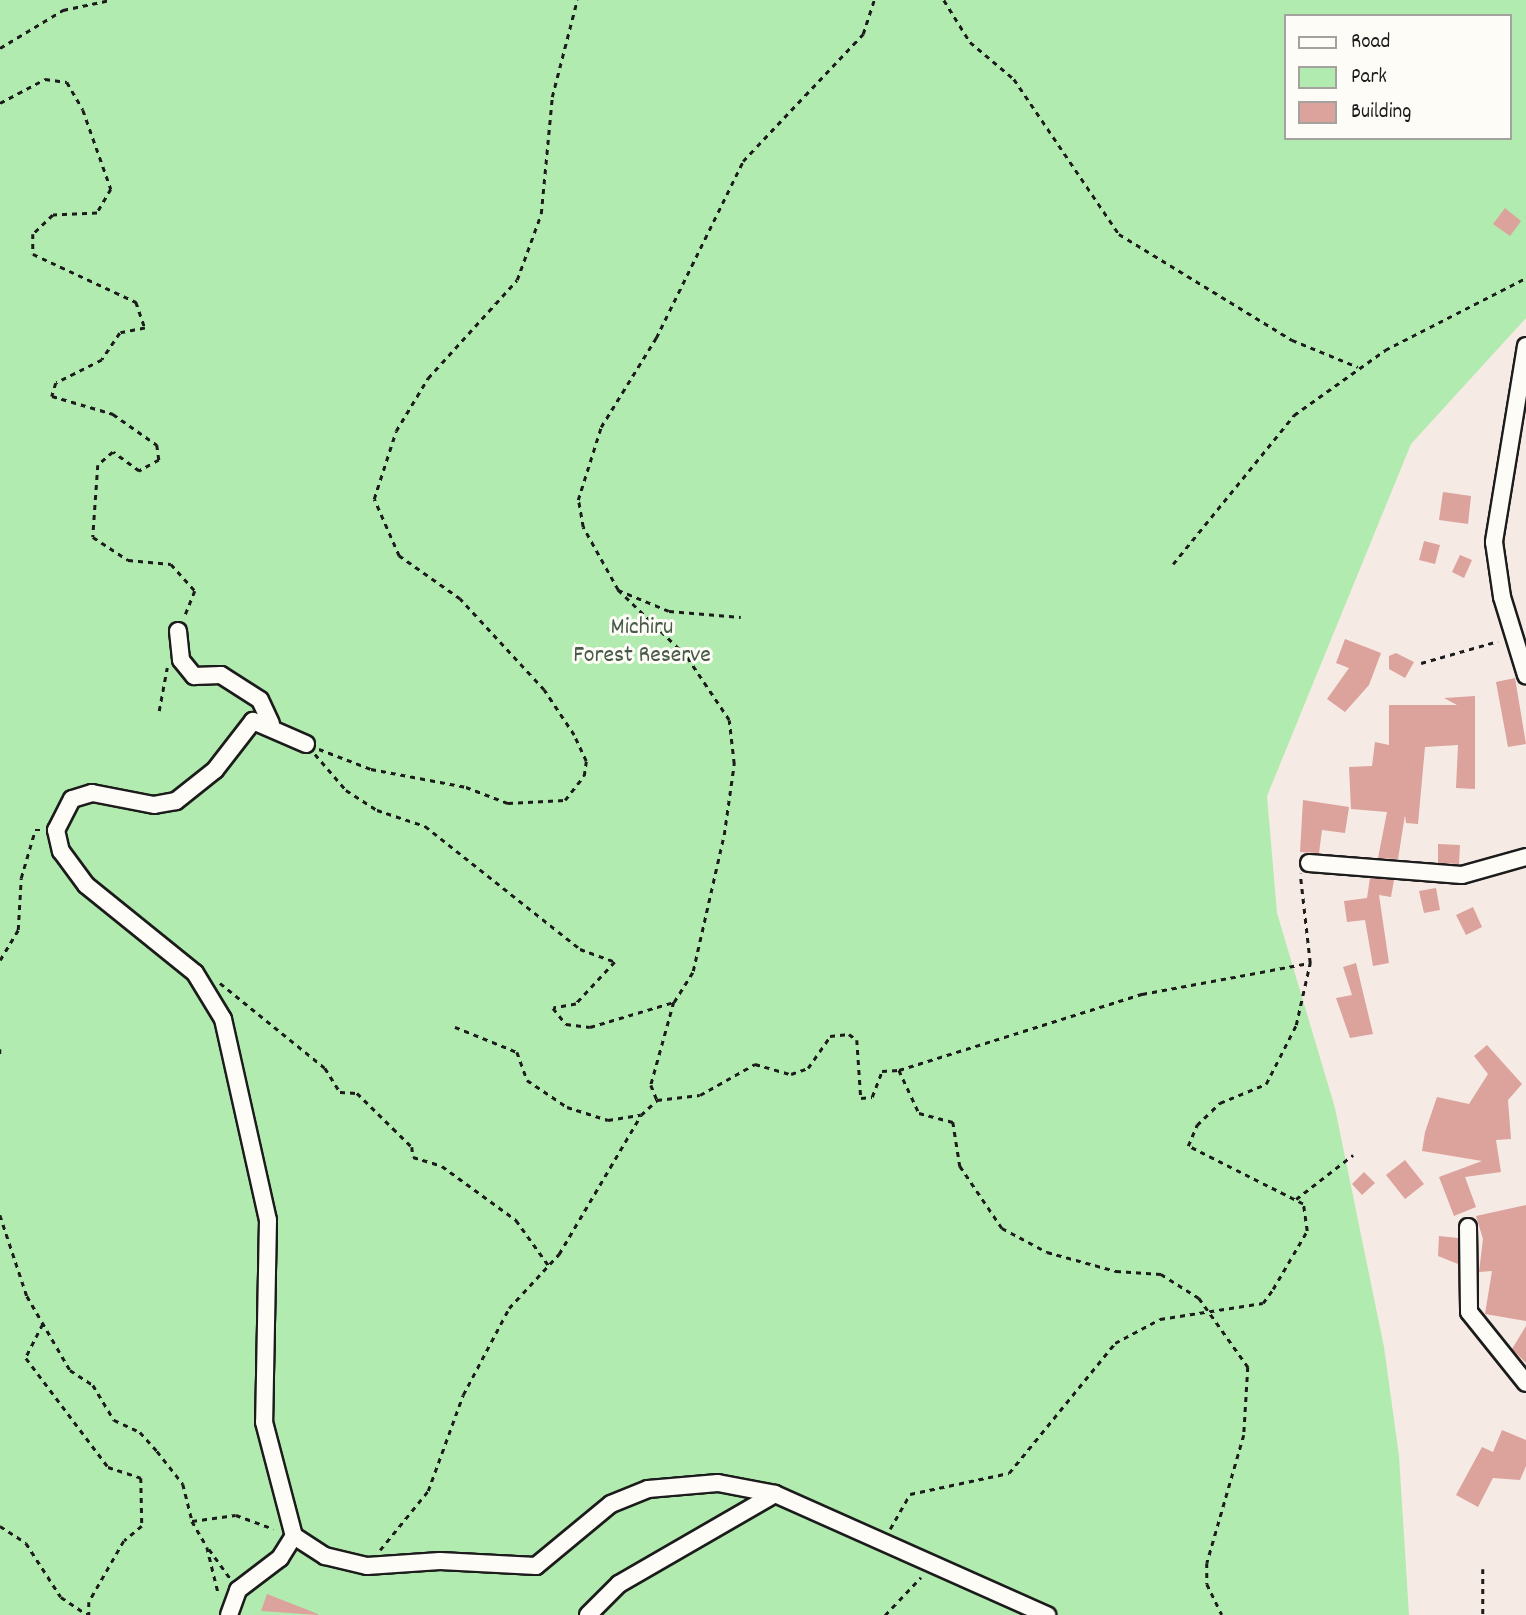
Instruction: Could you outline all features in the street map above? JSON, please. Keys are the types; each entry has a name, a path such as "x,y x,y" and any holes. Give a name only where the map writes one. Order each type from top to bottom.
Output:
{"street":[{"path":"1526,346 1494,542 1526,675"},
{"path":"178,631 181,660 194,676 221,675 260,700 271,724"},
{"path":"306,744 271,724 246,725 215,770 176,801 154,805 92,793 72,799 57,830 61,851 86,886 195,973 223,1019 268,1220 264,1422 294,1536 326,1556 367,1566 440,1561 537,1566 611,1504 648,1489 718,1483 775,1494 883,1541 931,1567 1046,1615"},
{"path":"1309,863 1462,875 1526,857"},
{"path":"1468,1227 1469,1312 1526,1382"},
{"path":"588,1615 619,1584 775,1494"},
{"path":"226,1609 238,1590 280,1558 294,1536"}],"path":[{"path":"0,48 63,10 110,0"},
{"path":"306,744 371,769 466,787 508,803 565,800 584,776 586,761 574,735 544,690 460,599 399,556 374,499 396,431 428,378 517,279 541,214 551,107 577,0"},
{"path":"657,1100 651,1086 674,1002 692,971 724,835 734,764 729,720 686,656 618,590 583,527 578,500 601,427 656,338 743,161 863,34 874,0"},
{"path":"944,0 970,41 1014,79 1119,233 1219,289 1292,340 1358,367"},
{"path":"0,103 45,79 67,82 111,189 97,213 53,215 33,234 33,254 136,302 145,328 120,333 102,360 56,383 52,396 113,414 158,445 159,460 139,471 113,452 98,465 93,537 128,560 171,564 195,591 178,631"},
{"path":"1173,564 1198,525 1294,415 1358,367 1526,278"},
{"path":"618,590 669,611 741,617"},
{"path":"1421,663 1515,638"},
{"path":"159,711 169,660"},
{"path":"306,744 346,790 377,810 425,826 580,949 615,962 576,1004 553,1008 566,1024 590,1027 674,1002"},
{"path":"0,960 18,930 21,878 35,830 57,830"},
{"path":"883,1541 910,1493 1009,1473 1115,1343 1160,1319 1262,1303 1273,1289 1307,1231 1296,1199 1188,1146 1197,1125 1220,1103 1266,1084 1296,1025 1310,963 1298,877 1309,863"},
{"path":"367,1566 428,1491 463,1395 509,1308 549,1266 641,1115 657,1100 700,1096 755,1064 791,1074 808,1068 826,1040 839,1033 857,1040 861,1098 872,1097 882,1070 899,1070 1142,994 1310,963"},
{"path":"195,973 231,988 325,1068 340,1092 357,1093 412,1147 413,1157 442,1166 516,1220 549,1266"},
{"path":"455,1027 517,1052 527,1080 567,1107 608,1120 641,1115"},
{"path":"0,1049 0,1054"},
{"path":"899,1070 919,1113 953,1122 960,1166 1002,1228 1047,1252 1175,1280 1211,1313 1248,1367 1244,1435 1207,1563 1207,1584 1222,1615"},
{"path":"1296,1199 1353,1155"},
{"path":"0,1214 43,1324 70,1370 93,1385 114,1420 140,1432 183,1484 192,1521 238,1590"},
{"path":"43,1324 26,1357 108,1467 141,1478 142,1525 124,1541 89,1602 89,1615"},
{"path":"192,1521 236,1516 294,1536"},
{"path":"0,1525 26,1543 61,1597 89,1615"},
{"path":"207,1547 226,1609"},
{"path":"885,1615 931,1567"},
{"path":"1483,1569 1483,1615"}],"green space":[{"name":"Michiru Forest Reserve","path":"0,0 1526,0 1526,318 1411,444 1267,796 1277,913 1335,1108 1384,1347 1399,1456 1409,1615 0,1615"}],"building":[{"path":"1505,208 1521,221 1510,236 1493,224"},
{"path":"1443,492 1471,496 1468,524 1439,520"},
{"path":"1424,541 1440,545 1435,564 1419,560"},
{"path":"1460,555 1472,560 1464,578 1452,572"},
{"path":"1345,639 1381,653 1369,685 1345,712 1327,699 1349,668 1336,663"},
{"path":"1396,653 1414,662 1405,678 1389,669 1389,656"},
{"path":"1515,678 1526,744 1508,747 1496,682"},
{"path":"1475,696 1475,789 1456,788 1458,745 1425,747 1418,824 1406,823 1405,815 1398,859 1378,858 1387,812 1351,809 1349,767 1372,766 1375,742 1389,745 1389,705 1457,705 1444,698"},
{"path":"1303,800 1349,807 1345,833 1322,830 1319,853 1300,852"},
{"path":"1438,844 1460,845 1459,864 1438,863"},
{"path":"1370,878 1394,880 1391,897 1379,895 1389,963 1373,966 1365,920 1347,922 1344,901 1367,898"},
{"path":"1436,888 1440,910 1424,913 1419,891"},
{"path":"1473,907 1482,927 1466,935 1456,915"},
{"path":"1356,963 1373,1034 1350,1038 1336,998 1352,995 1343,967"},
{"path":"1487,1045 1522,1084 1508,1100 1511,1139 1496,1140 1501,1172 1465,1177 1476,1207 1454,1216 1439,1177 1482,1161 1422,1151 1425,1132 1437,1097 1469,1104 1488,1074 1474,1056"},
{"path":"1405,1160 1424,1184 1405,1199 1386,1175"},
{"path":"1364,1172 1375,1183 1362,1195 1352,1184"},
{"path":"1526,1205 1526,1321 1485,1314 1492,1271 1479,1272 1483,1239 1476,1216"},
{"path":"1439,1236 1458,1238 1458,1264 1438,1256"},
{"path":"1526,1326 1526,1363 1512,1349"},
{"path":"1502,1430 1526,1440 1526,1466 1520,1480 1493,1478 1478,1507 1456,1495 1482,1447 1493,1452"},
{"path":"267,1594 318,1614 318,1615 261,1611"}]}
